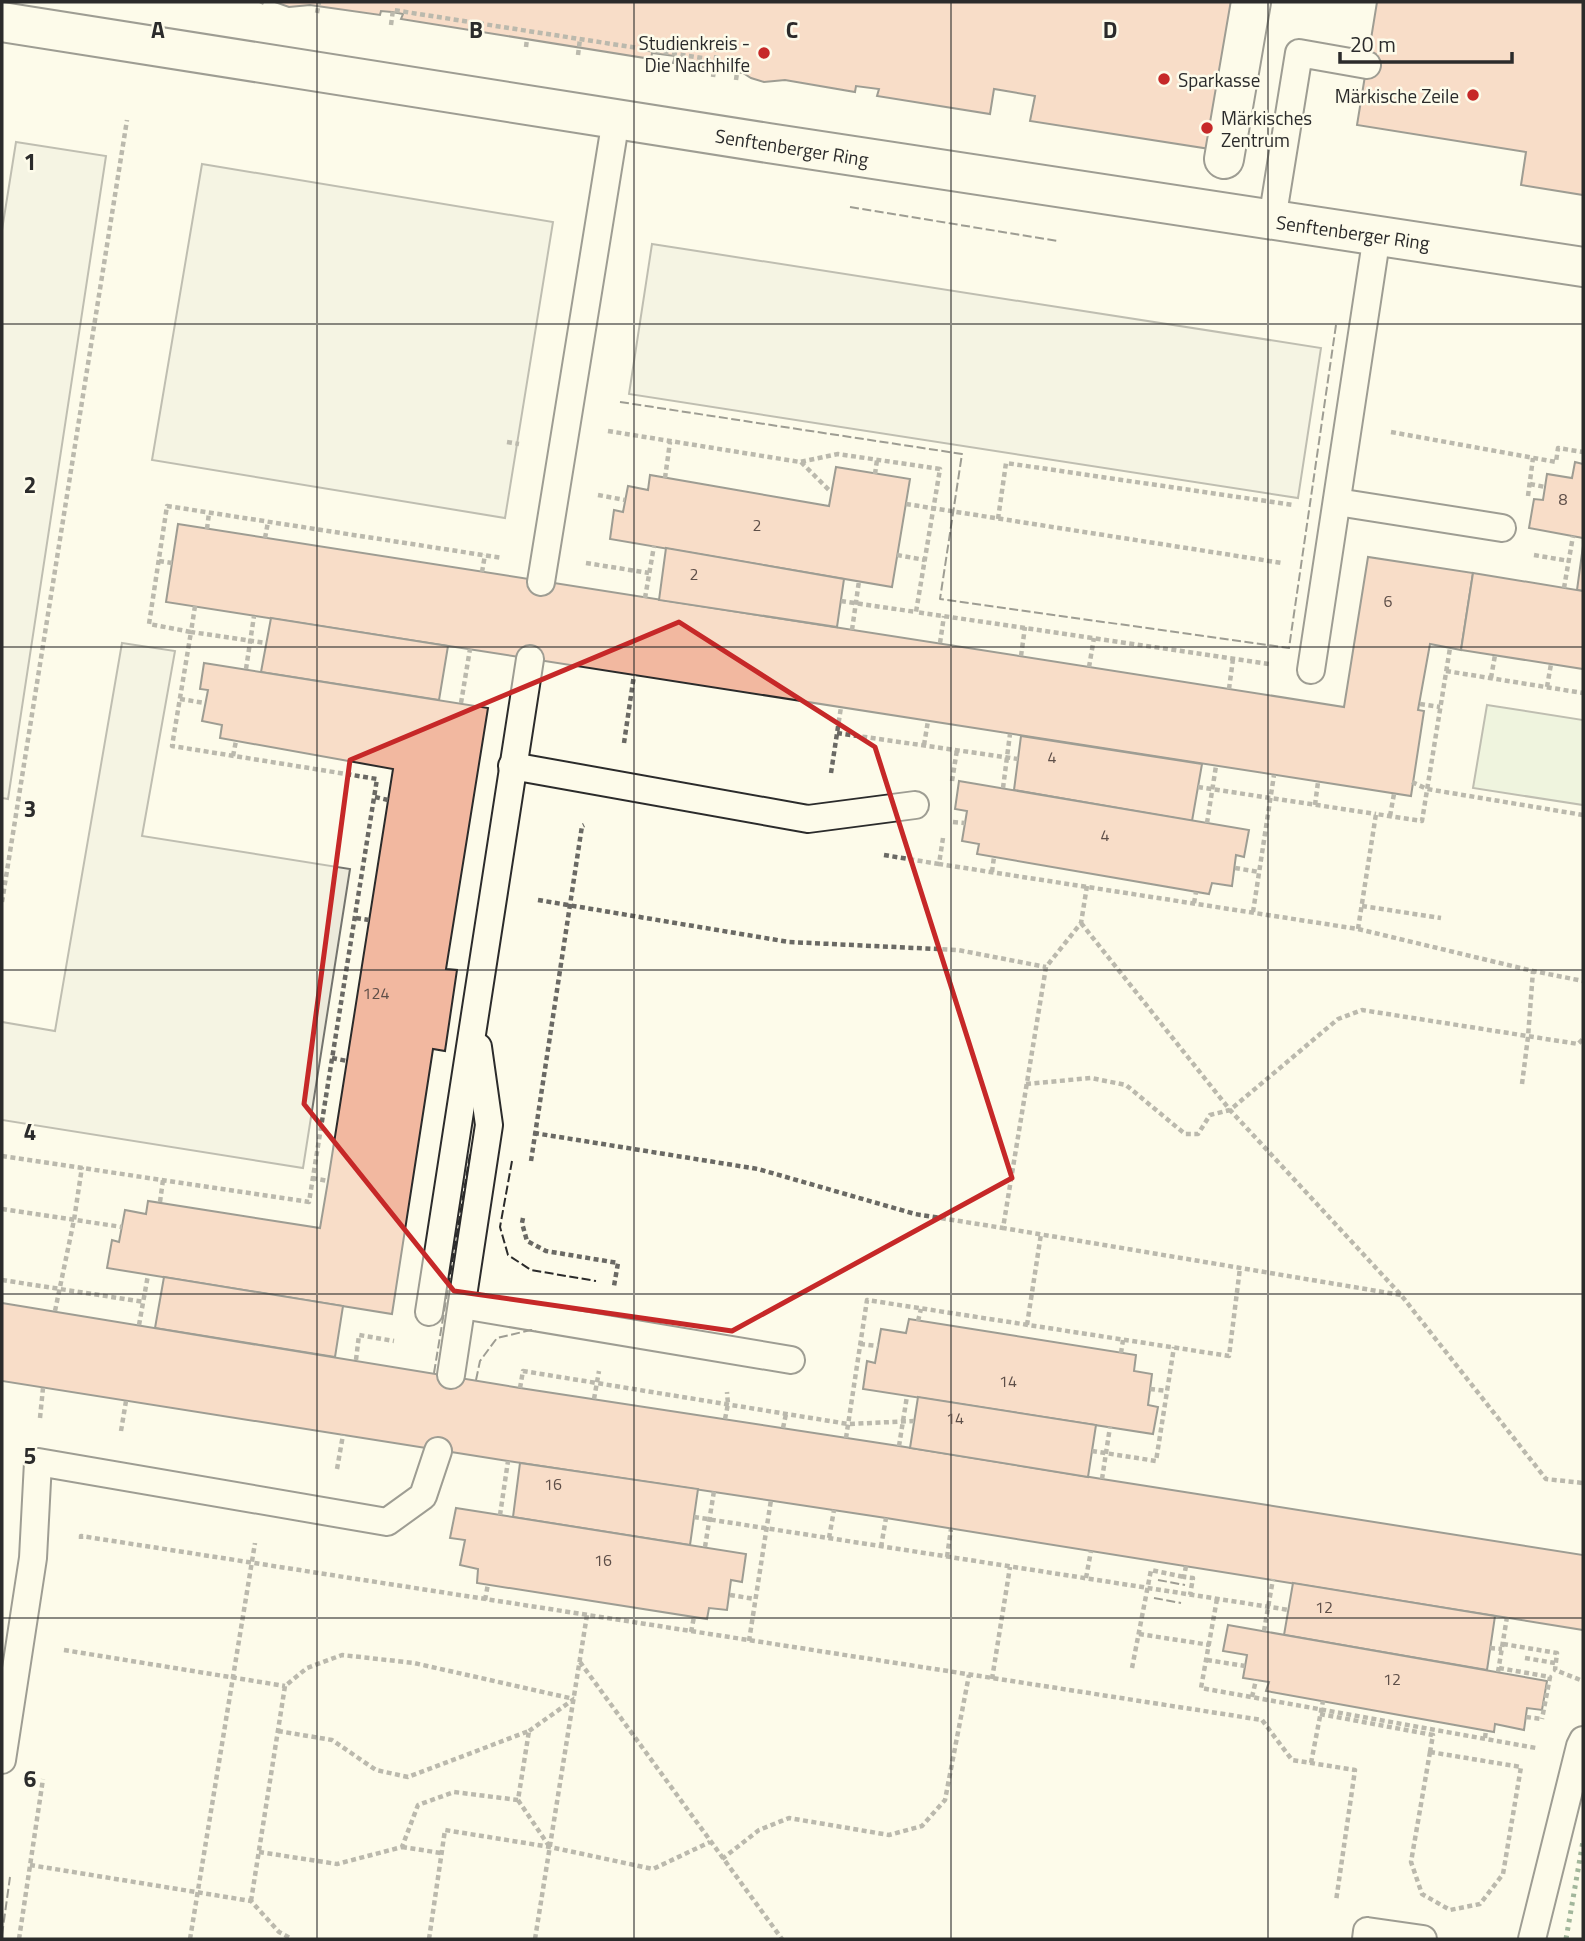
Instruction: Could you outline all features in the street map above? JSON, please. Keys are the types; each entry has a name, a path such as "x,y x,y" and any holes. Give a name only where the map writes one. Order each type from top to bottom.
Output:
{"street":[{"path":"1224,159 1251,2"},
{"name":"Senftenberger Ring","path":"2,22 1583,267"}],"lane":[{"path":"1272,220 1299,53 1367,65"},
{"path":"541,582 616,119"},
{"path":"1311,670 1377,235"},
{"path":"1337,502 1502,528"},
{"path":"429,1312 530,659"},
{"path":"512,766 808,819 915,804"},
{"path":"452,1375 489,1125 474,1017"},
{"path":"462,1305 791,1360"},
{"path":"2,1760 33,1558 38,1462 387,1522 423,1496 438,1451"},
{"path":"1532,1939 1582,1744"},
{"path":"1366,1935 1423,1939"}],"path":[{"path":"317,13 319,2"},
{"path":"391,25 393,10 715,60"},
{"path":"526,47 527,39"},
{"path":"578,55 580,39"},
{"path":"713,77 718,51"},
{"path":"736,80 738,66"},
{"path":"2,902 127,120"},
{"path":"567,423 800,462 838,454 940,470 916,612"},
{"path":"1387,432 1556,462 1558,448 1583,452"},
{"path":"665,478 670,442"},
{"path":"875,474 877,460"},
{"path":"800,462 831,492"},
{"path":"998,519 1006,463 1295,506 1293,517"},
{"path":"1530,484 1545,487"},
{"path":"593,494 625,500"},
{"path":"906,504 1286,563"},
{"path":"266,643 149,624 167,506 513,560"},
{"path":"207,529 209,513"},
{"path":"265,538 268,522"},
{"path":"1564,588 1573,536"},
{"path":"645,597 654,546"},
{"path":"482,572 485,555"},
{"path":"897,555 925,560"},
{"path":"159,561 172,563"},
{"path":"582,563 649,573"},
{"path":"852,630 859,581"},
{"path":"841,601 1311,670"},
{"path":"2,1156 309,1202 377,779 172,746 195,606"},
{"path":"246,669 254,616"},
{"path":"940,643 944,616"},
{"path":"1021,656 1025,627"},
{"path":"1089,667 1094,638"},
{"path":"1198,787 1422,821 1450,648"},
{"path":"461,704 470,649"},
{"path":"1491,678 1495,655"},
{"path":"1229,689 1233,658"},
{"path":"1547,687 1551,664"},
{"path":"1446,671 1583,693"},
{"path":"623,748 634,675"},
{"path":"180,699 205,703"},
{"path":"1420,704 1440,707"},
{"path":"924,745 928,721"},
{"path":"837,733 1018,759"},
{"path":"1003,788 1010,734"},
{"path":"233,756 236,741"},
{"path":"951,785 957,750"},
{"path":"1207,823 1216,766"},
{"path":"1253,912 1274,775"},
{"path":"1315,805 1318,782"},
{"path":"1412,782 1427,789 1583,815"},
{"path":"1390,816 1394,794"},
{"path":"375,797 388,800"},
{"path":"1358,929 1376,814"},
{"path":"531,1162 583,826 591,821"},
{"path":"939,864 944,831"},
{"path":"883,855 1358,929 1583,981"},
{"path":"992,872 993,857"},
{"path":"1235,868 1259,872"},
{"path":"1003,1228 1046,967 1081,923 1087,886"},
{"path":"493,892 789,942 958,950 1046,967"},
{"path":"1194,903 1196,892"},
{"path":"1362,906 1441,918"},
{"path":"356,918 369,920"},
{"path":"1081,923 1230,1110 1401,1295 1546,1479 1583,1483"},
{"path":"1522,1084 1533,971"},
{"path":"1026,1084 1091,1078 1126,1085 1185,1134 1198,1134 1210,1115 1230,1110 1338,1019 1362,1010 1577,1044 1583,1039"},
{"path":"332,1058 347,1061"},
{"path":"489,1125 758,1169 915,1214 1401,1295"},
{"path":"55,1311 82,1167"},
{"path":"312,1178 328,1181"},
{"path":"160,1202 163,1180"},
{"path":"2,1209 122,1227"},
{"path":"524,1210 522,1223 527,1241 546,1251 618,1263 594,1399"},
{"path":"1027,1325 1041,1234"},
{"path":"846,1438 867,1300 1229,1356 1240,1268"},
{"path":"139,1325 148,1275"},
{"path":"2,1280 144,1302"},
{"path":"918,1321 921,1309"},
{"path":"356,1360 359,1335 397,1341"},
{"path":"1121,1353 1123,1339"},
{"path":"860,1343 878,1346"},
{"path":"1092,1451 1156,1461 1174,1347"},
{"path":"520,1388 523,1371 848,1424 914,1421"},
{"path":"1150,1389 1167,1391"},
{"path":"899,1446 906,1396"},
{"path":"120,1437 126,1401"},
{"path":"725,1419 728,1404"},
{"path":"783,1428 786,1414"},
{"path":"1102,1479 1110,1427"},
{"path":"336,1472 343,1435"},
{"path":"499,1515 508,1461"},
{"path":"705,1547 714,1491"},
{"path":"190,1939 262,1500"},
{"path":"749,1641 771,1500"},
{"path":"829,1538 834,1510"},
{"path":"694,1517 1289,1610"},
{"path":"881,1547 886,1518"},
{"path":"947,1557 951,1529"},
{"path":"79,1549 81,1536 1262,1720 1292,1760 1355,1770 1332,1926 1366,1935"},
{"path":"1086,1578 1091,1551"},
{"path":"1184,1577 1186,1566"},
{"path":"992,1679 1010,1567"},
{"path":"1132,1668 1151,1570 1193,1578 1190,1595"},
{"path":"1264,1631 1273,1580"},
{"path":"485,1600 488,1584"},
{"path":"730,1595 755,1599"},
{"path":"1217,1599 1201,1688 1536,1748 1538,1738"},
{"path":"535,1939 587,1615"},
{"path":"691,1632 694,1617"},
{"path":"1507,1617 1498,1670 1550,1677 1540,1729"},
{"path":"1139,1634 1210,1646"},
{"path":"66,1637 64,1650 285,1686"},
{"path":"1490,1648 1557,1653 1555,1670 1583,1681"},
{"path":"251,1901 285,1686 307,1668 342,1655 414,1663 574,1699"},
{"path":"1525,1658 1555,1663"},
{"path":"1207,1660 1245,1666"},
{"path":"580,1662 782,1939"},
{"path":"722,1859 759,1830 789,1818 889,1835 922,1826 945,1800 969,1675"},
{"path":"1252,1697 1255,1680"},
{"path":"278,1731 332,1740 376,1770 408,1777 529,1731 574,1699"},
{"path":"1311,1763 1323,1701"},
{"path":"1320,1714 1433,1735 1430,1752 1411,1862 1422,1894 1450,1910 1480,1904 1503,1874 1521,1767 1430,1752"},
{"path":"1526,1717 1542,1719"},
{"path":"1485,1738 1486,1730"},
{"path":"529,1731 518,1800 550,1847"},
{"path":"19,1939 45,1771"},
{"path":"402,1847 418,1804 454,1792 518,1800"},
{"path":"429,1939 445,1830 550,1847 653,1869 710,1842"},
{"path":"259,1852 337,1864 402,1847 441,1853"},
{"path":"30,1865 251,1901 279,1932 292,1939"}],"highlighted area":[{"path":"679,622 875,747 1012,1178 732,1331 454,1291 304,1104 350,760"}],"green space":[{"path":"1487,705 1583,720 1583,805 1473,788"}],"shaded area":[{"path":"16,142 106,156 8,799 2,798 2,230"},
{"path":"202,164 553,222 505,518 152,460"},
{"path":"652,244 1321,348 1298,498 629,394"},
{"path":"122,643 175,651 142,836 350,869 303,1168 2,1120 2,1022 55,1031"}],"building":[{"name":"Märkisches Zentrum","path":"275,2 1233,2 1210,149 1030,121 1035,96 994,89 990,114 877,96 879,89 856,86 855,92 785,80 764,82 743,73 673,63 675,56 652,53 651,59 401,19 403,14 392,12 381,11 380,15 310,5 289,7"},
{"name":"Märkische Zeile","path":"1377,2 1583,2 1583,195 1521,185 1526,152 1357,125"},
{"path":"1575,462 1583,464 1583,538 1529,528 1534,499 1543,500 1547,474 1572,478"},
{"path":"836,467 910,479 892,587 610,539 614,510 623,512 628,486 648,490 650,475 829,506"},
{"path":"178,524 1344,707 1368,557 1473,573 1461,650 1430,644 1418,710 1424,711 1411,796 166,602"},
{"path":"1583,546 1583,591 1577,590"},
{"path":"666,548 844,579 837,627 659,600"},
{"path":"1473,573 1583,591 1583,669 1461,650"},
{"path":"271,618 448,646 439,700 261,672"},
{"path":"204,663 488,708 446,969 457,970 445,1051 433,1049 392,1314 107,1268 112,1240 119,1242 125,1210 146,1214 148,1201 320,1228 328,1181 393,769 220,738 222,725 202,721 208,690 200,689"},
{"path":"1021,736 1202,764 1192,821 1014,790"},
{"path":"959,781 1249,830 1244,857 1236,855 1232,886 1212,883 1209,894 977,854 979,844 962,841 967,811 955,809"},
{"path":"164,1277 343,1306 335,1357 155,1328"},
{"path":"2,1303 520,1388 1583,1555 1583,1630 886,1518 2,1381"},
{"path":"909,1319 1136,1355 1134,1371 1152,1374 1148,1405 1158,1407 1153,1434 863,1389 867,1361 875,1363 881,1329 906,1333"},
{"path":"918,1397 1096,1425 1088,1477 910,1448"},
{"path":"520,1463 698,1489 690,1545 513,1517"},
{"path":"456,1508 746,1554 742,1582 731,1580 727,1610 709,1608 707,1619 477,1583 478,1569 460,1565 465,1540 450,1538"},
{"path":"1293,1583 1495,1616 1487,1670 1284,1635"},
{"path":"1228,1625 1547,1681 1542,1710 1527,1708 1524,1730 1495,1724 1494,1732 1266,1691 1269,1682 1243,1678 1247,1655 1223,1651"}],"hedge":[{"path":"1566,1939 1583,1841"}],"fence":[{"path":"850,207 1058,241"},
{"path":"620,402 962,454 940,599 1289,648 1336,325"},
{"path":"434,1373 470,1154"},
{"path":"512,1161 500,1227 508,1255 531,1270 596,1281"},
{"path":"476,1380 480,1361 497,1338 536,1331"},
{"path":"1158,1580 1185,1585"},
{"path":"1154,1598 1181,1603"},
{"path":"2,1935 10,1877"}],"place":[{"name":"Studienkreis - Die Nachhilfe","path":"764,53"},
{"name":"Sparkasse","path":"1164,79"},
{"name":"Märkische Zeile","path":"1473,95"},
{"name":"Märkisches Zentrum","path":"1207,128"}]}
